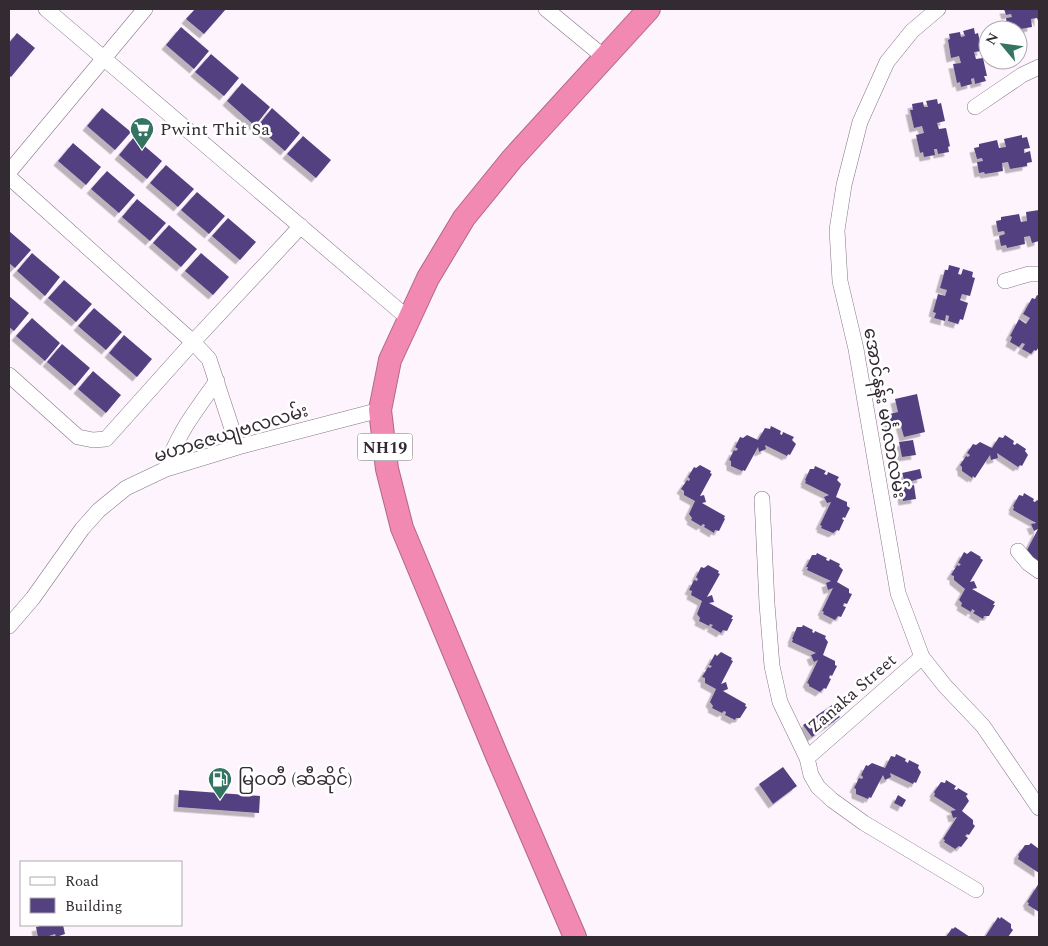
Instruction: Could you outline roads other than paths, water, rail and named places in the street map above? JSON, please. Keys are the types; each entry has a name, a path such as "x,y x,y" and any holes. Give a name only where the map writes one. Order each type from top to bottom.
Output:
{"highway":[{"name":"NH19","path":"575,937 493,747 402,528 388,469 380,410 390,360 428,278 464,218 512,159 649,9"}],"street":[{"path":"46,9 409,319"},
{"path":"9,172 145,9"},
{"path":"546,9 604,58"},
{"name":"အောင်နန်း မင်္ဂလာလမ်း","path":"938,9 912,31 887,62 858,131 844,185 837,230 840,281 856,349 898,593 922,657 945,686 983,726 1039,808"},
{"path":"975,107 1022,75 1039,67"},
{"path":"9,177 193,342 209,359 238,447"},
{"path":"9,375 78,437 106,440 193,342 301,226"},
{"path":"1005,280 1029,274 1039,274"},
{"path":"166,469 184,427 217,381"},
{"name":"မဟာဇေယျဗလလမ်း","path":"9,626 33,598 82,529 100,510 126,488 166,469 238,447 380,410"},
{"path":"762,499 772,666 780,702 806,758 811,775 818,787 832,800 864,823 976,890"},
{"path":"1018,551 1028,563 1039,571"},
{"name":"Zanaka Street","path":"806,758 922,657"}],"place":[{"name":"Pwint Thit Sa","path":"142,150"},
{"name":"မြဝတီ (ဆီဆိုင်)","path":"220,800"}]}
